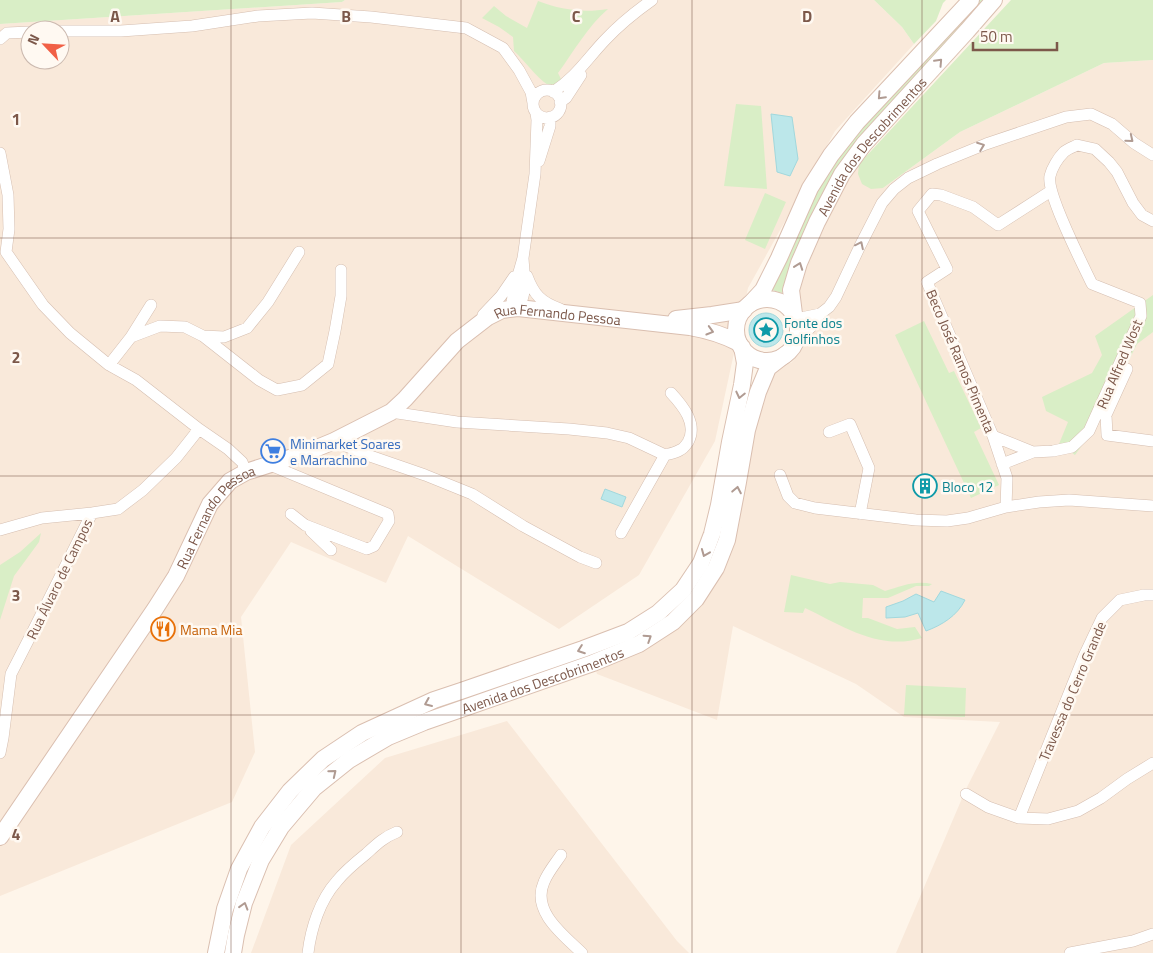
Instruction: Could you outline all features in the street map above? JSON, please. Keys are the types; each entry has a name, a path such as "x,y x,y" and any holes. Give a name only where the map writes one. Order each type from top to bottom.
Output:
{"main road":[{"name":"Avenida dos Descobrimentos","path":"795,316 791,290 817,222 842,174 864,144 968,32 994,0"},
{"path":"644,322 712,315 747,307 758,300 774,300 782,302 789,307 795,316 798,334 792,348 786,354 777,359 767,361 757,359 748,354 741,345 737,334 739,317 747,307 763,290 810,188 830,155 857,122 967,5"},
{"name":"Rua Fernando Pessoa","path":"0,837 176,576 210,504 230,481 246,472 305,453 391,412 405,399 456,341 488,317 502,310 518,308 644,322"},
{"path":"644,322 680,325 706,330 730,338 741,345"},
{"name":"Avenida dos Descobrimentos","path":"216,953 224,909 239,869 262,827 290,791 323,759 362,733 434,700 628,632 658,613 683,590 701,563 712,534 719,505 742,385 745,363 741,345"},
{"name":"Avenida dos Descobrimentos","path":"233,953 244,903 261,860 281,827 314,788 349,760 388,737 424,722 593,663 639,644 673,622 696,599 716,568 727,540 747,430 758,392 768,368 786,354"}],"street":[{"path":"519,70 538,87 551,91 556,94 560,106 557,113 550,117 543,117 535,108 536,95 544,90 551,91 574,75 619,26 652,0"},
{"path":"70,31 121,31 192,26 258,16 312,13 371,17 466,28 503,48 519,70 531,92 537,120 535,174 522,258 512,302 518,308"},
{"path":"560,102 566,98 619,26"},
{"path":"2,35 20,33"},
{"path":"796,340 829,307 840,289 882,203 894,189 908,178 986,144 1066,117 1091,114 1112,124 1134,143 1153,155"},
{"path":"535,174 550,126 550,117"},
{"name":"Rua Alfred Wost","path":"993,436 1033,452 1053,451 1072,447 1089,431 1141,316 1140,303 1092,284 1051,191 1049,178 1055,164 1064,152 1078,145 1095,149 1117,172 1133,203 1142,215 1153,220"},
{"path":"0,153 8,195 9,229 3,251"},
{"name":"Beco José Ramos Pimenta","path":"1006,507 1007,478 993,436 927,282 947,269 918,211 932,194 941,195 973,207 998,225 1051,191"},
{"path":"0,240 3,251 43,305 70,333 109,365 136,380 228,449 242,462 246,472"},
{"path":"204,336 224,337 247,328 268,302 298,252"},
{"path":"522,258 528,278 536,294 549,305 572,314"},
{"path":"456,341 501,296 513,279 522,258"},
{"path":"131,337 160,326 185,327 204,336 258,380 277,390 302,385 328,364 340,304 342,270"},
{"path":"109,365 131,337 151,305"},
{"path":"795,316 804,319 820,314"},
{"path":"1127,369 1106,415 1107,435 1153,441"},
{"path":"391,412 457,422 607,433 629,438 665,455 682,450 692,432 691,422 671,393"},
{"path":"829,432 850,424 869,468 860,514"},
{"name":"Rua Álvaro de Campos","path":"0,753 11,674 92,513 118,509 143,490 176,458 200,429"},
{"path":"334,440 370,456 472,494 523,526 580,557 596,563"},
{"path":"1002,464 1033,452"},
{"path":"621,533 665,455"},
{"path":"270,465 388,514 389,521 374,546 366,549 305,526"},
{"path":"780,475 788,496 795,503 815,508 916,520 947,521 968,518 1006,507 1072,500 1153,506"},
{"path":"0,530 42,518 92,513"},
{"path":"291,514 331,550"},
{"name":"Travessa do Cerro Grande","path":"1019,818 1084,656 1102,618 1120,600 1153,595"},
{"path":"966,794 988,807 1019,818 1048,819 1078,810 1101,798 1153,763"},
{"path":"0,831 0,837"},
{"path":"308,953 310,938 317,916 325,898 337,881 387,836 397,832"},
{"path":"561,855 544,882 541,894 542,904 550,920 582,953"},
{"path":"1070,953 1133,941 1153,934"}],"shaded area":[{"path":"345,0 874,0 902,27 914,44 835,131 748,288 715,441 639,575 559,629 408,536 386,583 291,542 241,617 255,752 232,802 0,896 0,24 20,23 20,70 70,70 70,20 62,20 342,2"},
{"path":"1153,60 1153,953 896,953 966,789 1000,722 904,717 856,684 733,626 717,720 597,674 595,668 732,529 764,386 780,365 791,363 799,354 805,344 815,317 797,306 802,272 840,187 859,164 883,188 960,132 1104,63"},
{"path":"507,721 677,941 689,953 251,953 291,845 385,758"}],"green space":[{"path":"0,0 345,0 342,2 62,20 20,20 20,23 0,24"},
{"path":"874,0 946,0 936,21 914,44 902,27"},
{"path":"977,0 986,0 846,154 823,192 801,240 782,293 769,289 816,191 849,140"},
{"path":"1011,0 1153,0 1153,60 1104,63 960,132 883,188 871,189 862,184 858,174 859,164"},
{"path":"538,1 573,10 608,9 588,31 558,73 562,81 558,84 548,85 543,81 514,51 513,37 482,18 494,6 506,16 527,28"},
{"path":"736,104 761,106 767,189 724,186"},
{"path":"765,193 786,202 765,249 745,240"},
{"path":"1153,295 1153,332 1137,344 1096,426 1075,455 1059,444 1068,422 1046,411 1042,397 1092,373 1102,355 1095,336"},
{"path":"924,321 949,373 954,371 981,428 974,432 999,485 971,498 895,335"},
{"path":"41,533 39,542 14,576 0,620 0,565 20,552"},
{"path":"791,575 830,584 840,582 873,585 885,591 914,583 932,584 929,586 916,586 888,598 863,598 862,618 868,618 897,629 915,627 922,638 906,641 876,639 847,629 805,608 803,613 784,612"},
{"path":"906,685 966,688 965,717 904,715"}],"water":[{"path":"771,114 792,117 798,159 790,176 777,172"},
{"name":"Fonte dos Golfinhos","path":"766,313 773,314 778,318 782,323 782,337 778,342 773,346 766,347 759,346 754,342 750,337 749,330 750,323 754,318 759,314"},
{"path":"605,489 626,497 622,507 601,499"},
{"path":"941,591 965,600 958,611 938,626 926,631 918,613 905,617 886,618 886,607 916,594 934,602"}],"place":[{"name":"Fonte dos Golfinhos","path":"766,330"},
{"name":"Minimarket Soares e Marrachino","path":"273,451"},
{"name":"Bloco 12","path":"925,486"},
{"name":"Mama Mia","path":"163,629"}]}
